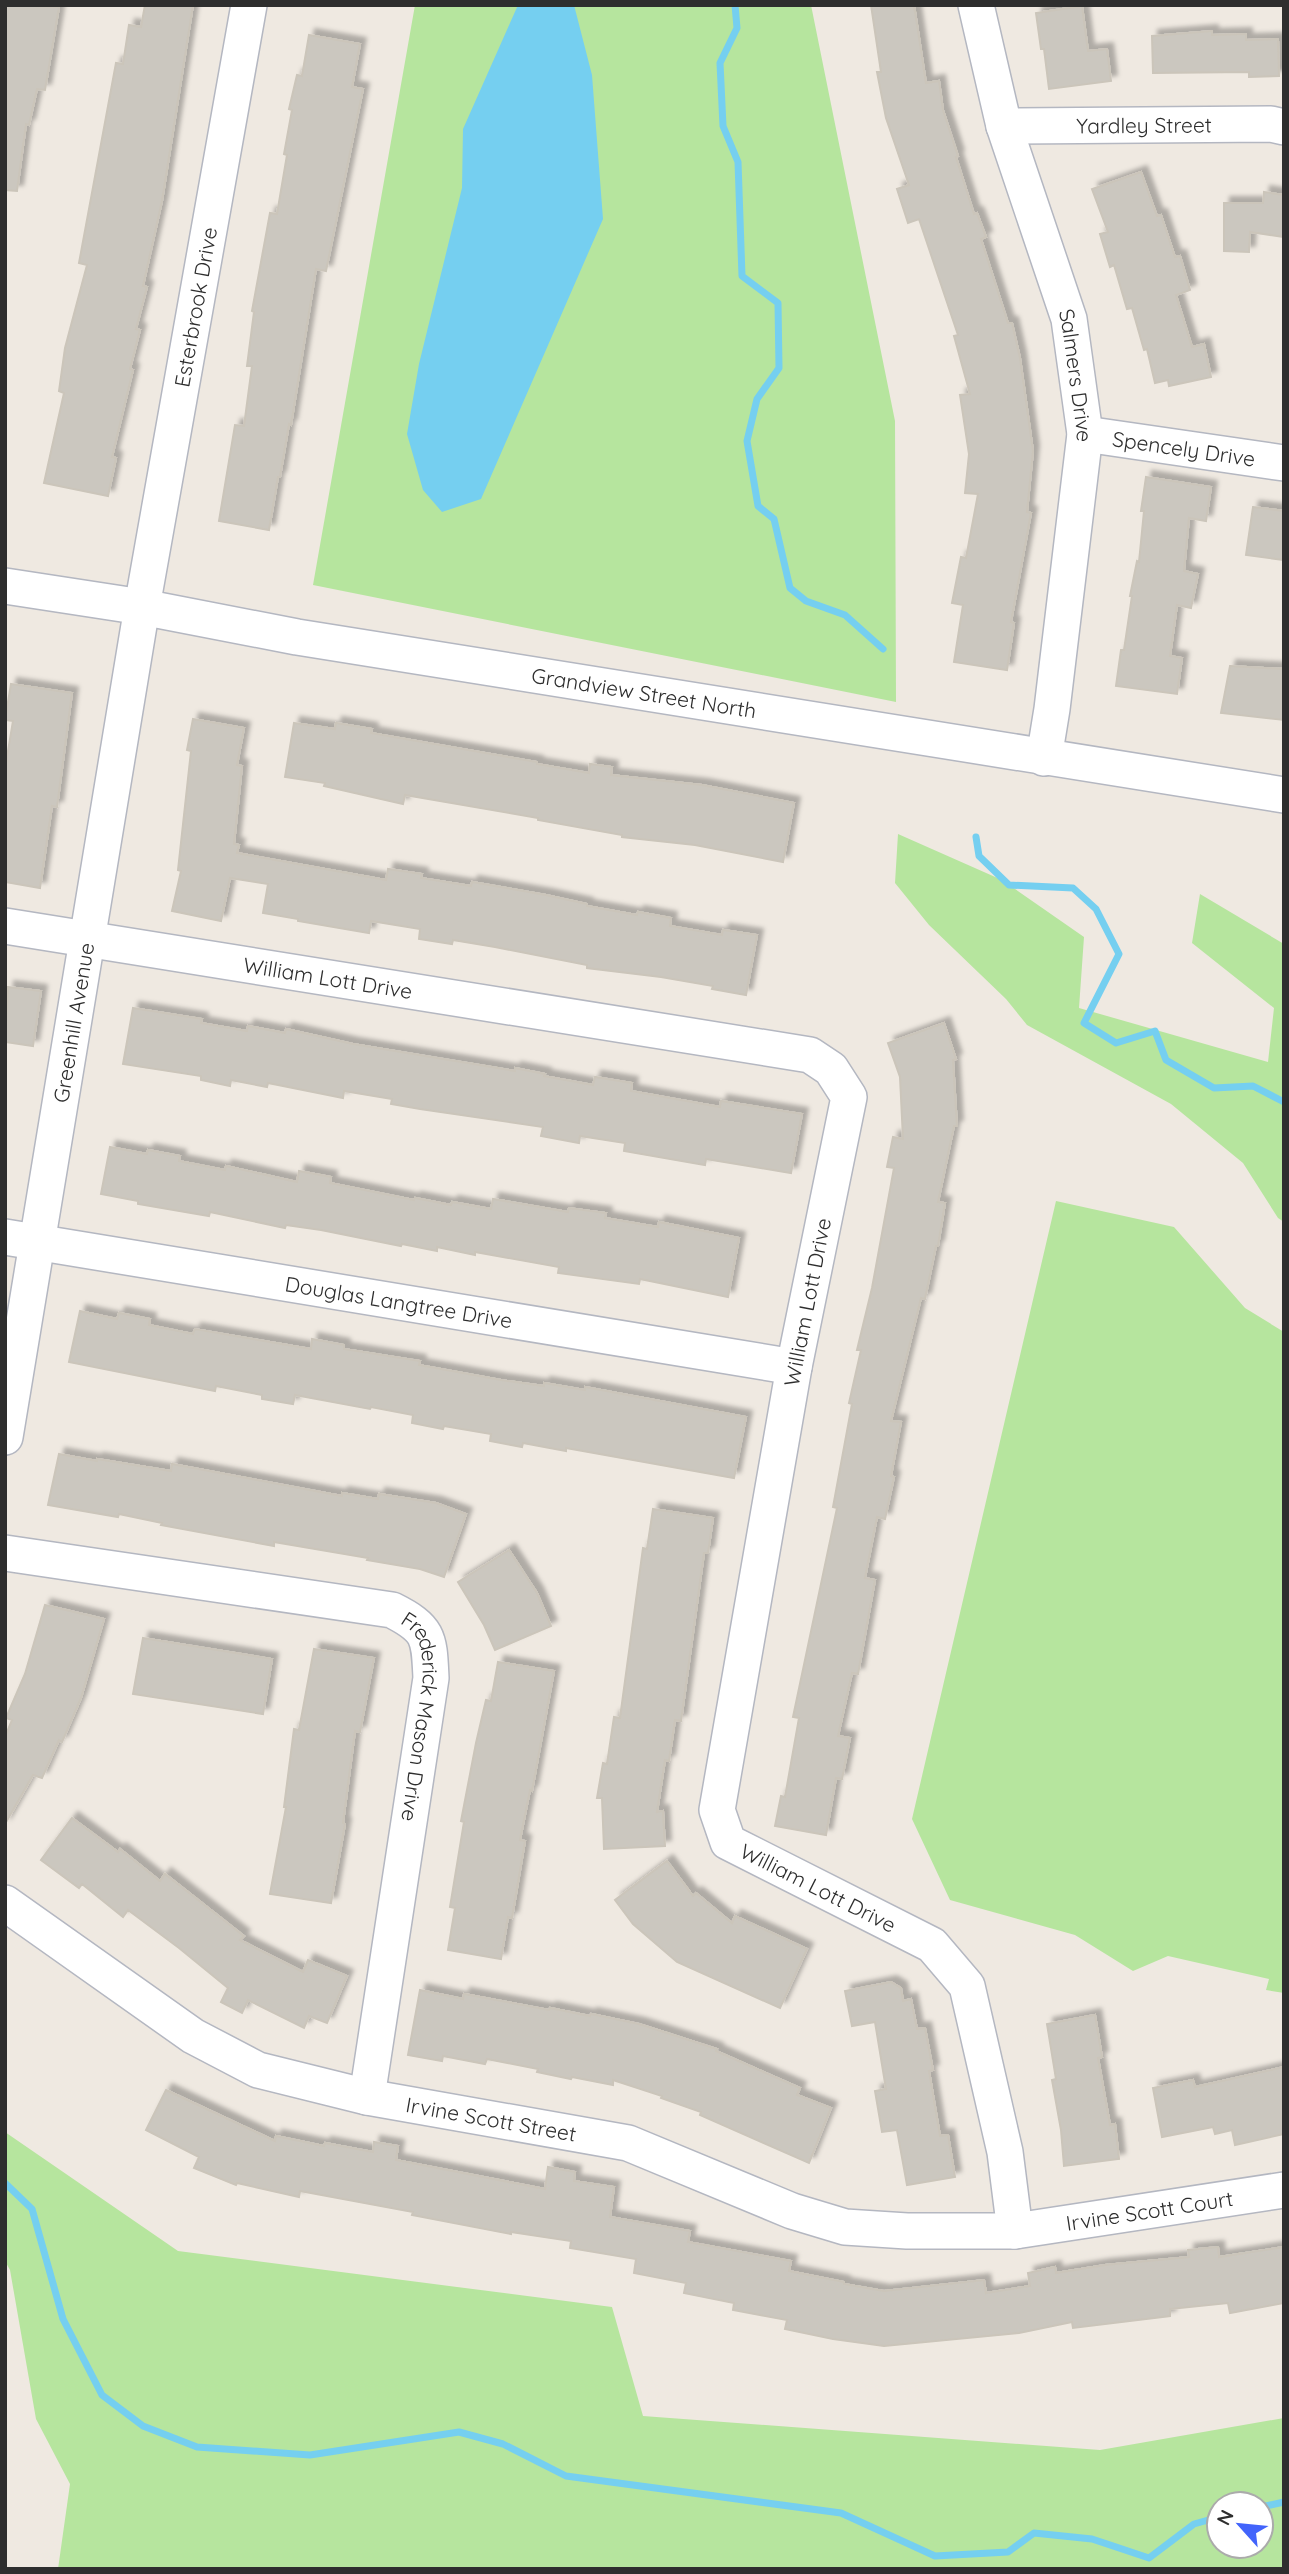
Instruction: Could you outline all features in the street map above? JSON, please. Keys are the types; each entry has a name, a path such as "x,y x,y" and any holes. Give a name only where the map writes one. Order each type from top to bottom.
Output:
{"street":[{"name":"Esterbrook Drive","path":"142,607 249,5"},
{"name":"Salmers Drive","path":"976,5 1004,126 1069,319 1085,434 1044,758"},
{"name":"Yardley Street","path":"1004,126 1271,124 1284,127"},
{"name":"Spencely Drive","path":"1085,434 1284,463"},
{"name":"Grandview Street North","path":"5,586 142,607 297,637 1284,795"},
{"name":"Greenhill Avenue","path":"5,1437 142,607"},
{"name":"William Lott Drive","path":"5,926 810,1055 831,1069 849,1097 794,1367 717,1810 728,1842 932,1945 967,1986 1005,2152 1015,2231"},
{"name":"Douglas Langtree Drive","path":"5,1237 794,1367"},
{"name":"Frederick Mason Drive","path":"5,1553 392,1610 413,1621 429,1641 431,1678 367,2097"},
{"name":"Irvine Scott Street","path":"5,1903 193,2036 258,2070 367,2097 628,2143 792,2211 845,2227 907,2231 1015,2231"},
{"name":"Irvine Scott Court","path":"1015,2231 1284,2190"}],"green space":[{"path":"415,5 811,5 895,421 896,702 313,585"},
{"path":"898,834 1002,880 1084,937 1079,1008 1268,1062 1274,1008 1192,943 1200,894 1284,944 1284,1222 1278,1218 1243,1163 1171,1104 1027,1025 1006,999 929,925 895,883"},
{"path":"1056,1201 1174,1227 1245,1308 1284,1332 1284,1993 1266,1990 1269,1979 1168,1956 1133,1971 1075,1935 950,1900 912,1819"},
{"path":"5,2132 178,2251 612,2307 643,2416 1100,2450 1284,2418 1284,2569 58,2569 70,2484 36,2419 10,2270 5,2261"}],"water":[{"path":"518,5 574,5 592,75 603,219 481,499 442,512 423,490 407,434 419,364 462,188 463,129"}],"building":[{"path":"5,5 59,7 45,90 37,89 29,125 26,124 17,191 5,190"},
{"path":"145,5 193,5 162,201 143,286 147,287 136,329 140,330 112,457 116,458 108,496 44,483 64,393 59,391 65,348 87,265 79,263 116,63 123,64 129,25 141,27"},
{"path":"871,5 914,5 926,83 939,81 943,110 958,156 956,157 974,214 977,213 986,237 981,239 1008,323 1012,323 1020,358 1033,451 1027,512 1031,513 1011,622 1014,623 1007,670 954,662 963,605 952,603 961,557 966,558 978,494 965,493 969,454 960,395 970,394 954,336 958,335 919,219 908,223 897,189 909,185 886,118 877,72 881,72"},
{"path":"1082,6 1088,51 1107,49 1111,81 1049,89 1036,13"},
{"path":"1212,31 1212,35 1246,34 1246,40 1278,39 1279,76 1249,77 1249,72 1153,73 1152,36"},
{"path":"309,35 360,44 352,87 363,89 326,271 316,269 291,425 289,424 269,530 219,521 235,425 244,426 252,366 247,366 252,311 270,213 277,214 287,155 284,154 292,110 289,109 297,75 302,76"},
{"path":"1141,172 1157,216 1161,215 1175,257 1180,256 1190,290 1176,295 1192,347 1204,344 1211,377 1169,386 1168,380 1155,383 1147,349 1144,350 1132,308 1127,309 1114,265 1110,267 1100,234 1108,232 1092,189"},
{"path":"1264,192 1284,195 1284,237 1250,232 1249,252 1224,251 1224,203 1263,203"},
{"path":"1146,477 1211,487 1206,521 1189,518 1184,571 1198,574 1191,608 1177,605 1170,656 1182,658 1177,694 1116,686 1121,650 1124,650 1130,596 1137,561 1139,562 1144,511 1141,511"},
{"path":"1253,507 1284,511 1284,560 1246,555"},
{"path":"1230,666 1284,669 1284,720 1221,713"},
{"path":"11,684 72,693 57,807 52,806 40,888 5,882 5,769 13,721 5,720"},
{"path":"193,719 244,728 237,765 242,766 234,844 239,845 237,853 386,880 388,869 422,874 421,878 471,886 472,882 546,895 587,906 671,918 670,926 722,935 723,930 757,935 746,995 661,977 587,968 587,965 495,947 453,940 452,944 419,939 420,929 371,921 369,933 298,921 263,913 268,884 230,878 221,921 172,911 181,871 178,870 191,751 187,750"},
{"path":"294,723 335,729 336,723 372,729 371,733 589,773 590,764 612,767 611,775 702,785 794,803 783,862 695,845 622,837 538,818 405,795 403,804 324,786 325,783 285,777"},
{"path":"8,987 41,991 33,1046 5,1042"},
{"path":"133,1008 202,1019 201,1023 247,1031 248,1026 285,1033 286,1029 353,1044 515,1071 515,1068 593,1085 595,1077 632,1083 631,1091 720,1107 721,1101 802,1114 791,1173 706,1159 705,1165 624,1151 625,1143 580,1136 579,1143 541,1136 543,1127 391,1104 392,1099 344,1091 343,1098 268,1083 267,1087 231,1080 230,1086 201,1080 201,1076 123,1064"},
{"path":"944,1023 956,1059 953,1060 957,1126 954,1126 938,1202 945,1203 938,1246 925,1299 921,1298 891,1421 901,1422 891,1476 894,1477 885,1519 877,1517 865,1578 875,1580 858,1674 852,1673 838,1736 850,1738 842,1779 836,1778 826,1835 775,1826 781,1796 785,1797 799,1718 793,1717 837,1508 833,1507 852,1404 849,1403 861,1350 857,1350 872,1288 894,1168 887,1167 893,1137 903,1139 900,1077 888,1043"},
{"path":"110,1147 147,1154 148,1150 180,1156 179,1161 225,1170 226,1166 297,1182 299,1171 331,1177 330,1183 414,1200 415,1198 451,1205 452,1202 491,1209 493,1199 568,1212 569,1208 606,1213 605,1218 658,1227 659,1222 739,1238 728,1297 640,1279 639,1284 558,1273 559,1267 475,1252 475,1255 437,1247 437,1251 402,1244 401,1246 321,1230 286,1225 285,1228 210,1212 209,1216 138,1204 138,1201 101,1194"},
{"path":"80,1311 117,1319 119,1313 150,1319 149,1325 193,1334 195,1329 311,1349 312,1339 344,1345 344,1349 420,1361 419,1365 501,1380 544,1386 544,1383 585,1390 585,1387 746,1417 734,1478 566,1448 566,1451 523,1443 522,1447 490,1441 491,1434 412,1423 413,1415 371,1407 370,1409 295,1395 293,1404 262,1399 262,1395 216,1386 215,1391 69,1362"},
{"path":"59,1454 171,1471 172,1464 342,1496 342,1493 378,1499 379,1494 436,1503 466,1514 444,1577 420,1569 367,1560 368,1558 274,1542 274,1546 161,1525 162,1523 119,1514 118,1517 48,1505"},
{"path":"653,1509 713,1518 708,1553 704,1553 681,1721 675,1720 669,1761 665,1760 657,1812 663,1811 665,1846 604,1849 602,1798 597,1798 603,1763 607,1764 614,1717 620,1718 643,1548 647,1549"},
{"path":"509,1550 537,1593 551,1626 495,1650 484,1625 458,1582"},
{"path":"45,1605 104,1619 81,1698 62,1742 59,1740 42,1778 33,1775 5,1824 5,1737 12,1720 6,1718 25,1674"},
{"path":"143,1638 272,1659 263,1714 133,1694"},
{"path":"314,1649 374,1658 360,1732 355,1731 345,1824 331,1903 270,1894 286,1807 294,1729 299,1730"},
{"path":"498,1662 554,1671 520,1840 525,1841 512,1918 508,1917 501,1959 448,1950 455,1908 450,1907 464,1822 461,1821 486,1700 491,1701"},
{"path":"72,1818 118,1852 120,1849 160,1881 165,1874 244,1936 240,1940 303,1972 308,1960 347,1976 327,2023 309,2016 304,2028 248,2000 242,2013 221,2002 228,1988 179,1948 128,1910 123,1917 82,1884 79,1888 41,1860"},
{"path":"667,1861 693,1896 696,1893 732,1923 735,1916 807,1949 780,2008 677,1962 633,1924 615,1900"},
{"path":"891,1982 901,1988 903,2001 911,1999 917,2029 925,2028 933,2070 929,2071 940,2136 948,2135 955,2177 907,2185 897,2130 882,2132 875,2091 886,2089 875,2022 852,2026 845,1991"},
{"path":"420,1990 463,1999 464,1994 639,2024 717,2049 716,2051 800,2088 797,2095 831,2108 809,2163 700,2115 701,2112 613,2080 613,2085 572,2077 571,2079 487,2059 485,2064 443,2056 442,2061 408,2055"},
{"path":"1095,2015 1102,2057 1098,2058 1110,2125 1115,2124 1119,2159 1064,2166 1052,2080 1056,2079 1047,2024"},
{"path":"1284,2067 1284,2134 1235,2145 1232,2130 1215,2134 1213,2127 1162,2137 1153,2088 1193,2080 1195,2087"},
{"path":"166,2090 275,2141 276,2136 373,2152 374,2142 398,2146 396,2160 545,2189 548,2167 575,2172 574,2181 614,2187 610,2217 690,2231 688,2242 791,2261 789,2271 844,2284 884,2291 984,2280 986,2293 1030,2286 1028,2273 1055,2267 1056,2273 1189,2257 1188,2250 1218,2247 1219,2257 1284,2247 1284,2303 1230,2313 1228,2303 1170,2309 1170,2316 1073,2328 1072,2322 1019,2333 884,2346 833,2339 785,2329 787,2320 733,2310 734,2303 684,2293 686,2283 634,2273 636,2259 570,2248 571,2241 511,2234 300,2191 299,2197 237,2183 236,2185 194,2168 199,2157 146,2130"}],"waterway":[{"path":"735,5 737,28 720,63 723,126 738,162 742,276 778,303 779,368 757,399 747,441 758,506 774,519 790,588 806,601 845,615 883,649"},
{"path":"976,837 979,856 1009,885 1073,888 1096,909 1119,954 1084,1023 1116,1043 1155,1031 1166,1060 1214,1088 1253,1086 1284,1102"},
{"path":"5,2183 32,2209 63,2319 102,2395 143,2426 197,2447 310,2455 459,2432 503,2444 566,2476 841,2513 935,2556 1008,2552 1034,2533 1092,2539 1149,2558 1194,2524 1205,2521"},
{"path":"1275,2504 1284,2502"}]}
